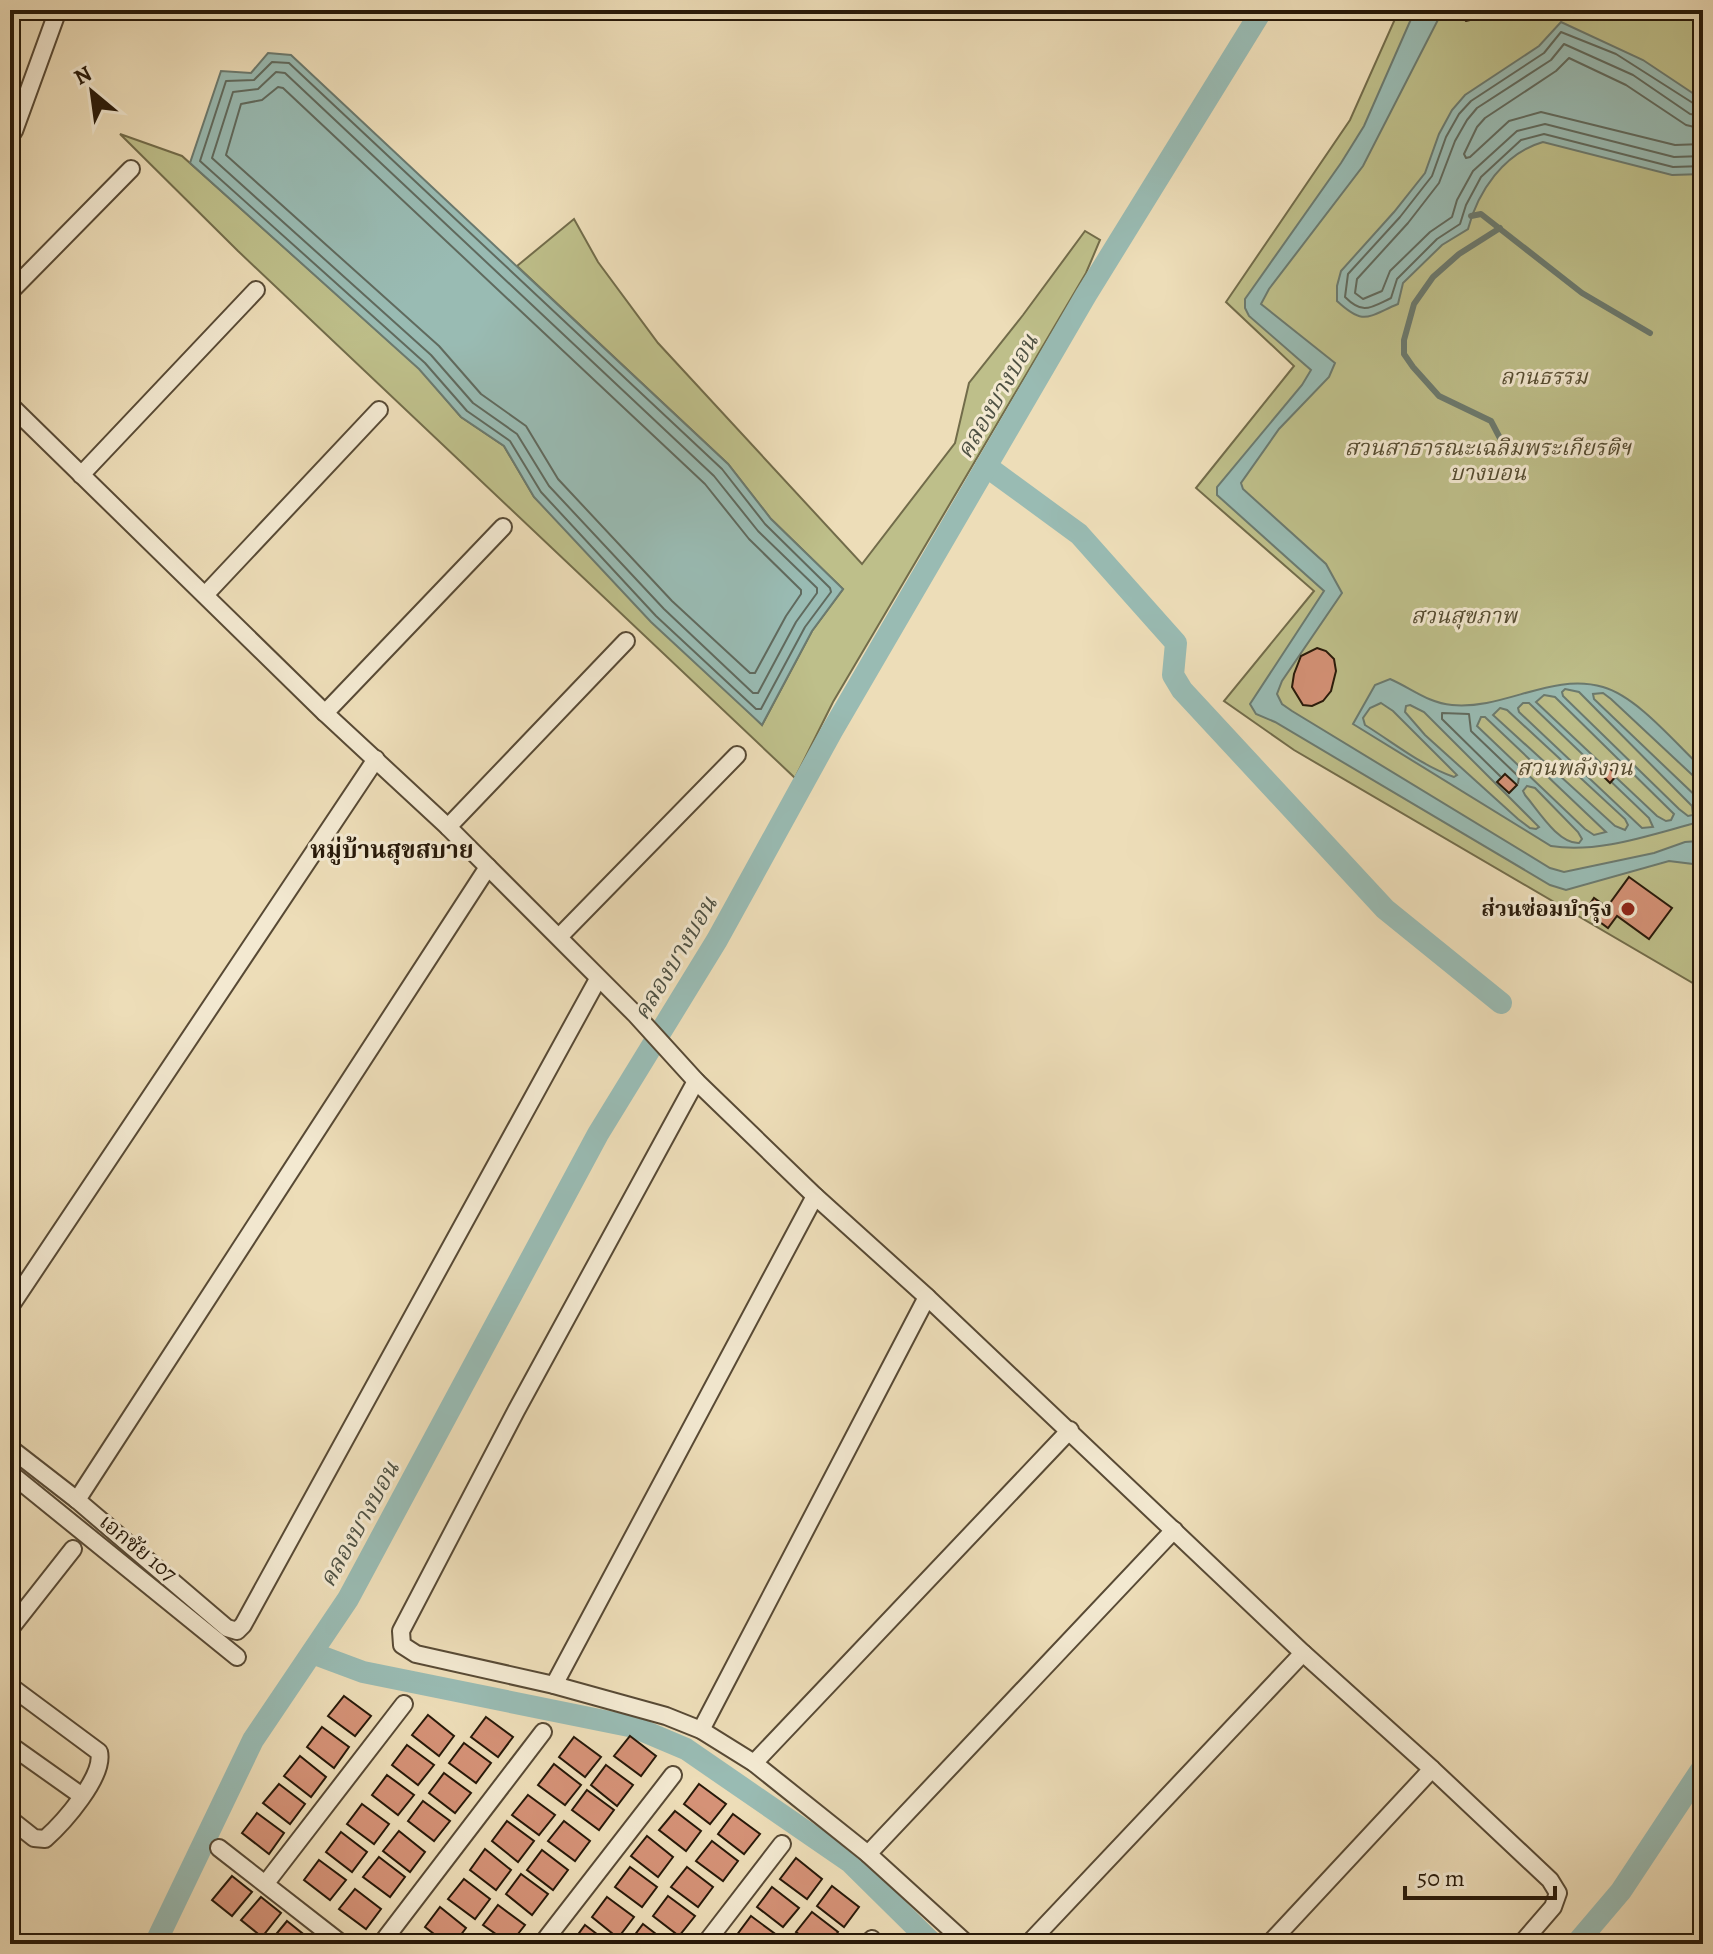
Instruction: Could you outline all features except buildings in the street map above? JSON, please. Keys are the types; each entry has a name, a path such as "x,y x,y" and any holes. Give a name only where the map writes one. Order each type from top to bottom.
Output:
{"street":[{"path":"14,131 58,10"},
{"path":"10,292 131,169"},
{"path":"81,475 256,290"},
{"path":"10,405 325,713 448,827 636,1015 696,1081 815,1196 1070,1430 1303,1653 1550,1880 1558,1893 1553,1907 1521,1944"},
{"path":"205,595 379,410"},
{"path":"325,713 503,527"},
{"path":"448,827 626,641"},
{"path":"559,937 737,755"},
{"path":"10,1307 376,759"},
{"path":"77,1500 488,867"},
{"path":"10,1448 77,1500 227,1628 237,1631 598,979"},
{"path":"696,1081 523,1397 401,1631 402,1645 416,1654 554,1685 666,1716 701,1730 754,1763 868,1854 967,1944"},
{"path":"554,1685 815,1196"},
{"path":"701,1730 927,1297"},
{"path":"754,1763 1070,1430"},
{"name":"เอกชัย 107","path":"10,1473 237,1657"},
{"path":"868,1854 1174,1530"},
{"path":"10,1629 73,1549"},
{"path":"1028,1944 1303,1653"},
{"path":"10,1686 99,1752 100,1768 57,1829 45,1839 34,1838 10,1819"},
{"path":"266,1883 404,1704"},
{"path":"381,1944 543,1732"},
{"path":"10,1745 82,1796"},
{"path":"1269,1944 1432,1769"},
{"path":"542,1944 673,1775"},
{"path":"705,1944 782,1844"},
{"path":"219,1848 342,1944"}],"green space":[{"name":"สวนสาธารณะเฉลิมพระเกียรติฯ บางบอน","path":"1399,10 1703,10 1703,989 1294,750 1224,701 1314,591 1196,488 1294,366 1226,302 1350,120"},
{"path":"120,134 182,156 420,369 461,417 504,446 534,497 762,725 812,631 843,589 771,519 728,464 517,266 574,219 598,262 658,343 862,564 955,443 969,383 1085,231 1100,240 1086,273 833,702 795,778 238,251"}],"water":[{"path":"1415,10 1443,10 1363,166 1269,289 1261,304 1335,363 1329,377 1279,429 1241,483 1243,489 1326,564 1342,593 1282,681 1277,694 1282,704 1292,711 1550,868 1564,872 1698,841 1703,844 1703,872 1693,864 1669,861 1566,890 1550,885 1275,722 1256,714 1250,704 1324,591 1217,495 1217,487 1311,370 1249,316 1245,299 1364,126"},
{"path":"1561,22 1643,60 1703,100 1703,174 1672,175 1543,142 1529,147 1495,175 1478,201 1468,229 1442,245 1403,283 1398,304 1366,317 1346,309 1337,301 1341,271 1425,173 1439,134 1452,110 1465,95 1539,46"},
{"path":"268,53 291,55 728,464 771,519 843,589 812,631 762,725 651,622 534,497 504,446 461,417 419,369 190,163 221,71 251,73"},
{"path":"1390,679 1427,698 1452,705 1490,702 1565,684 1584,684 1616,692 1643,711 1703,769 1703,785 1611,699 1603,693 1593,694 1594,699 1703,803 1703,821 1608,845 1551,846 1353,724 1375,685","holes":["1565,689 1579,692 1692,806 1693,815 1688,816 1679,809 1563,696","1544,695 1555,697 1674,814 1671,820 1666,821 1536,702","1381,703 1393,711 1457,775 1454,777 1419,760 1365,725 1363,718 1370,708","1523,703 1529,703 1649,818 1653,827 1642,828 1518,708","1410,705 1424,712 1539,827 1530,828 1518,819 1425,735 1405,712 1406,706","1500,708 1507,710 1628,825 1625,830 1615,826 1493,715","1481,717 1485,717 1606,832 1594,835 1477,726","1527,786 1535,788 1578,832 1582,839 1579,843 1571,842 1556,832 1523,791"]}],"waterway":[{"name":"คลองบางบอน","path":"155,1944 253,1740 348,1599 598,1134 717,940 832,731 1086,295 1262,10"},
{"path":"1471,216 1481,214 1582,293 1650,333"},
{"path":"1500,228 1459,254 1433,277 1414,304 1404,340 1404,354 1439,396 1491,421 1502,442"},
{"path":"986,466 1079,534 1176,643 1173,675 1182,690 1385,909 1501,1003"},
{"path":"312,1653 363,1672 634,1727 686,1749 850,1862 933,1944"},
{"path":"1576,1944 1621,1891 1703,1767"}],"place":[{"name":"ส่วนซ่อมบำรุง","path":"1628,909"}],"district":[{"name":"หมู่บ้านสุขสบาย","path":"392,850"}],"park label":[{"name":"ลานธรรม","path":"1544,377"},
{"name":"สวนสุขภาพ","path":"1464,616"},
{"name":"สวนพลังงาน","path":"1575,768"}]}
